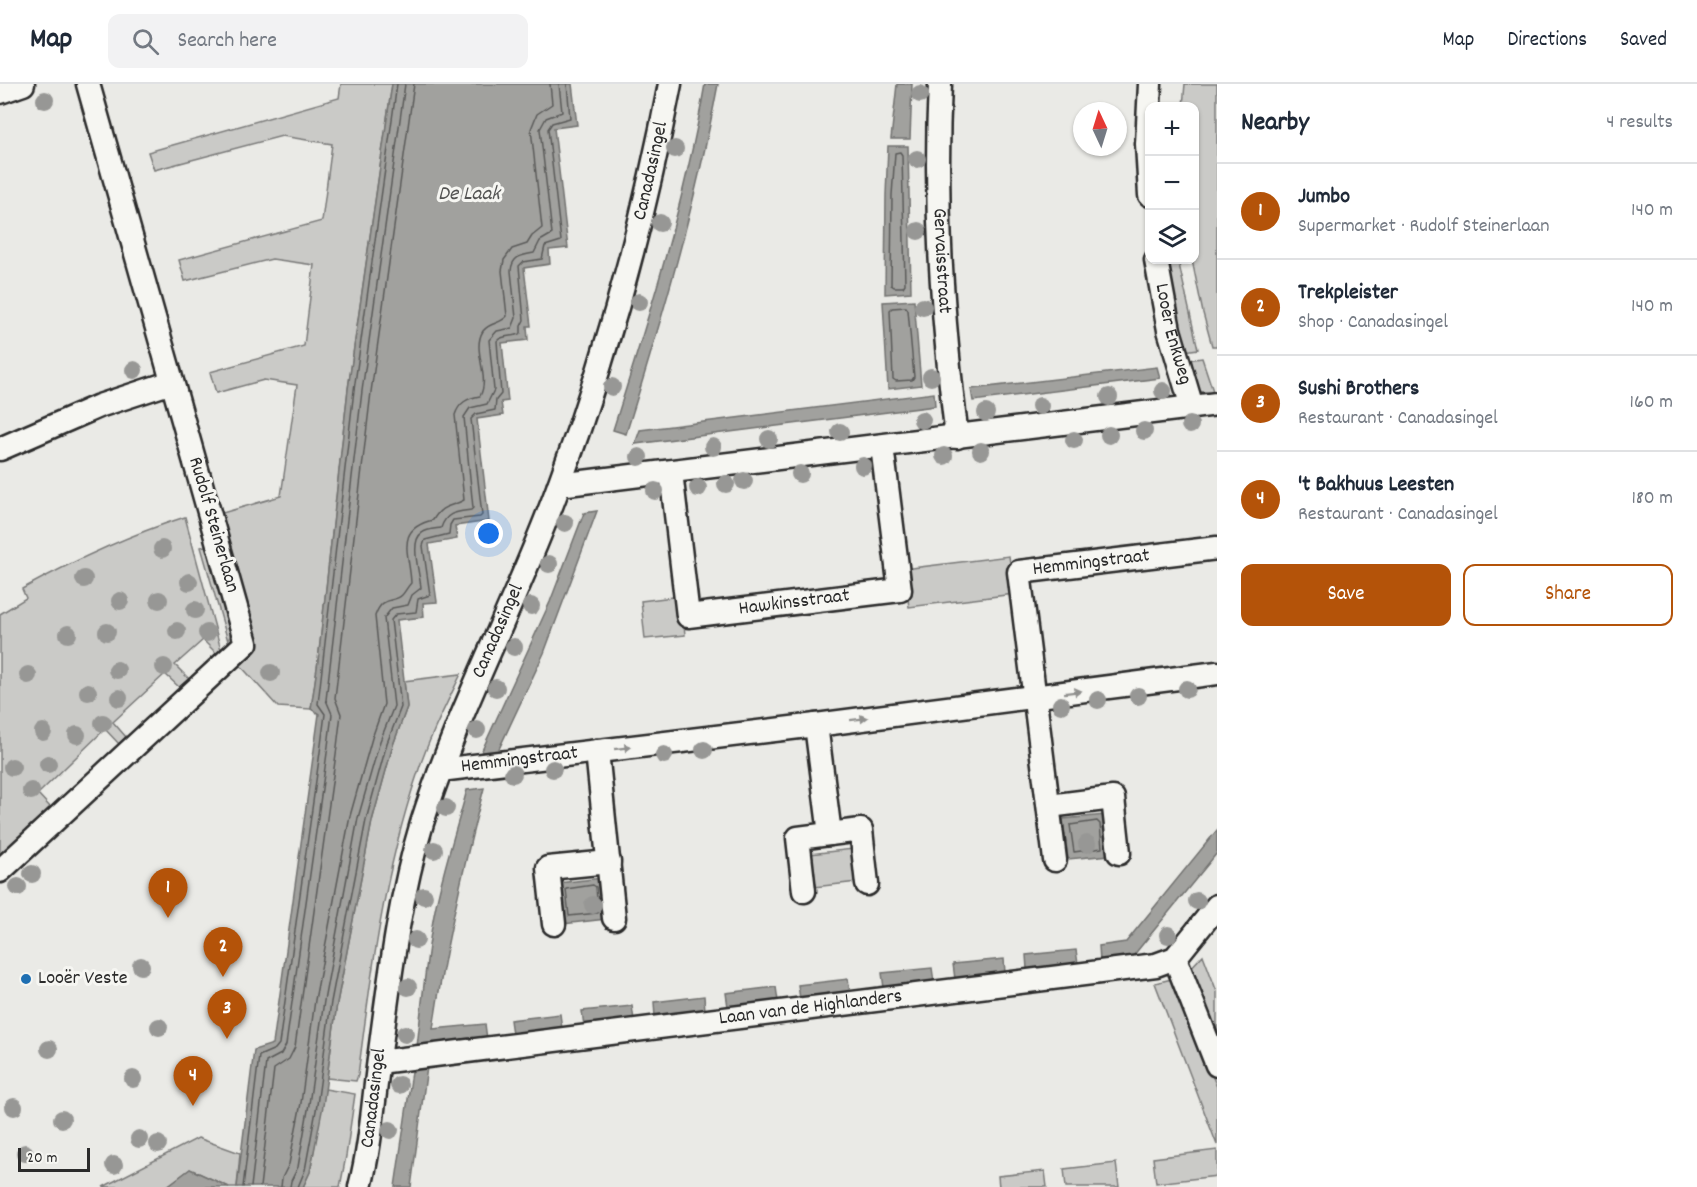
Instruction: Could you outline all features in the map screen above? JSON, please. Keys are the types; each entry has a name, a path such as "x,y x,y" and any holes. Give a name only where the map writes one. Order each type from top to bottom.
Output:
{"street":[{"path":"0,92 22,84"},
{"name":"Rudolf Steinerlaan","path":"0,871 246,643 88,84"},
{"name":"Canadasingel","path":"360,1187 369,1142 394,951 421,826 440,770 560,485 615,312 655,157 670,84"},
{"name":"Gervaisstraat","path":"940,84 938,176 941,292 957,437"},
{"path":"1147,156 1150,84"},
{"name":"Looër Enkweg","path":"1157,264 1169,330 1192,408"},
{"path":"0,449 99,406 172,382"},
{"path":"560,485 1217,404"},
{"name":"Hawkinsstraat","path":"671,472 688,616 700,615 900,590 882,446"},
{"name":"Hemmingstraat","path":"1055,860 1019,572 1217,548"},
{"name":"Hemmingstraat","path":"440,770 1217,674"},
{"path":"816,725 830,834"},
{"name":"Hemmingstraat","path":"597,752 614,918"},
{"path":"1049,806 1113,798 1119,853"},
{"path":"804,891 798,838 861,830 867,884"},
{"path":"554,924 548,868 609,862"},
{"path":"1217,906 1175,958 1217,1065"},
{"name":"Laan van de Highlanders","path":"379,1062 1156,965 1175,958"}],"shaded area":[{"path":"341,84 392,84 348,389 311,709 278,707 239,664 255,649 219,514 281,496 297,385 264,380 216,393 210,372 304,346 314,265 272,259 185,281 179,260 322,221 332,144 282,136 154,170 148,152 339,98"},
{"path":"1185,84 1217,84 1217,346 1212,346 1193,264 1199,264 1199,102 1183,102"},
{"path":"1164,264 1179,264 1198,349 1184,351"},
{"path":"1202,358 1214,394 1198,391 1187,360"},
{"path":"185,517 221,650 217,654 203,640 175,665 189,679 179,687 165,674 113,722 126,737 119,744 105,729 38,794 51,808 0,854 0,614 26,598 22,589 42,578 122,540"},
{"path":"209,545 231,627 228,641 201,547"},
{"path":"1009,556 1014,594 909,607 904,569"},
{"path":"681,596 685,635 645,639 641,601"},
{"path":"461,674 421,762 396,849 380,924 358,1075 356,1081 327,1078 337,1003 372,821 393,745 407,707 404,681"},
{"path":"853,849 857,882 814,887 810,854"},
{"path":"1203,955 1217,992 1217,1042 1189,970"},
{"path":"1172,979 1217,1087 1217,1145 1155,983"},
{"path":"325,1089 355,1094 340,1187 303,1187 310,1172"},
{"path":"198,1138 240,1153 237,1187 229,1187 190,1169 166,1187 103,1187"},
{"path":"1217,1150 1217,1176 1156,1183 1153,1158"},
{"path":"1116,1163 1119,1187 1066,1187 1064,1169"},
{"path":"1045,1171 1047,1187 999,1187 998,1176"}],"water":[{"name":"De Laak","path":"392,84 572,84 577,125 554,128 568,248 549,250 550,264 524,268 531,326 527,326 528,340 502,343 508,401 501,402 503,415 477,419 489,521 455,526 457,539 429,544 437,602 423,603 424,617 397,620 407,707 393,745 372,821 337,1003 323,1106 310,1172 303,1187 237,1187 254,1050 273,1044 319,714 311,709 348,389"},
{"path":"705,84 718,84 699,173 665,304 626,434 613,430 653,302 677,215"},
{"path":"897,84 912,84 910,139 891,139"},
{"path":"888,146 908,146 911,292 885,294 886,195"},
{"path":"914,300 921,385 888,389 883,302"},
{"path":"1157,367 1160,378 973,401 971,389"},
{"path":"934,393 935,406 635,444 640,430"},
{"path":"597,511 544,653 497,753 479,757 550,602 584,513"},
{"path":"484,788 455,908 433,1029 485,1024 487,1039 417,1047 429,948 441,884 467,790"},
{"path":"1105,815 1110,855 1068,859 1063,819"},
{"path":"1217,830 1217,853 1133,956 1100,961 1099,946 1126,942"},
{"path":"602,878 606,919 563,924 558,883"},
{"path":"1076,950 1078,964 1027,969 1026,955"},
{"path":"1004,959 1005,973 955,979 953,964"},
{"path":"932,968 934,982 884,988 882,973"},
{"path":"848,979 850,993 800,999 798,985"},
{"path":"776,987 778,1001 728,1007 726,993"},
{"path":"704,996 705,1011 655,1017 654,1002"},
{"path":"632,1006 634,1020 584,1026 582,1011"},
{"path":"560,1014 562,1029 512,1034 510,1020"},
{"path":"427,1067 411,1187 395,1187 412,1072 415,1069"},
{"path":"190,1169 229,1187 166,1187"}],"place":[{"name":"Jumbo","path":"168,918"},
{"name":"Trekpleister","path":"223,977"},
{"name":"Looër Veste","path":"26,979"},
{"name":"Sushi Brothers","path":"227,1039"},
{"name":"'t Bakhuus Leesten","path":"193,1106"}]}
